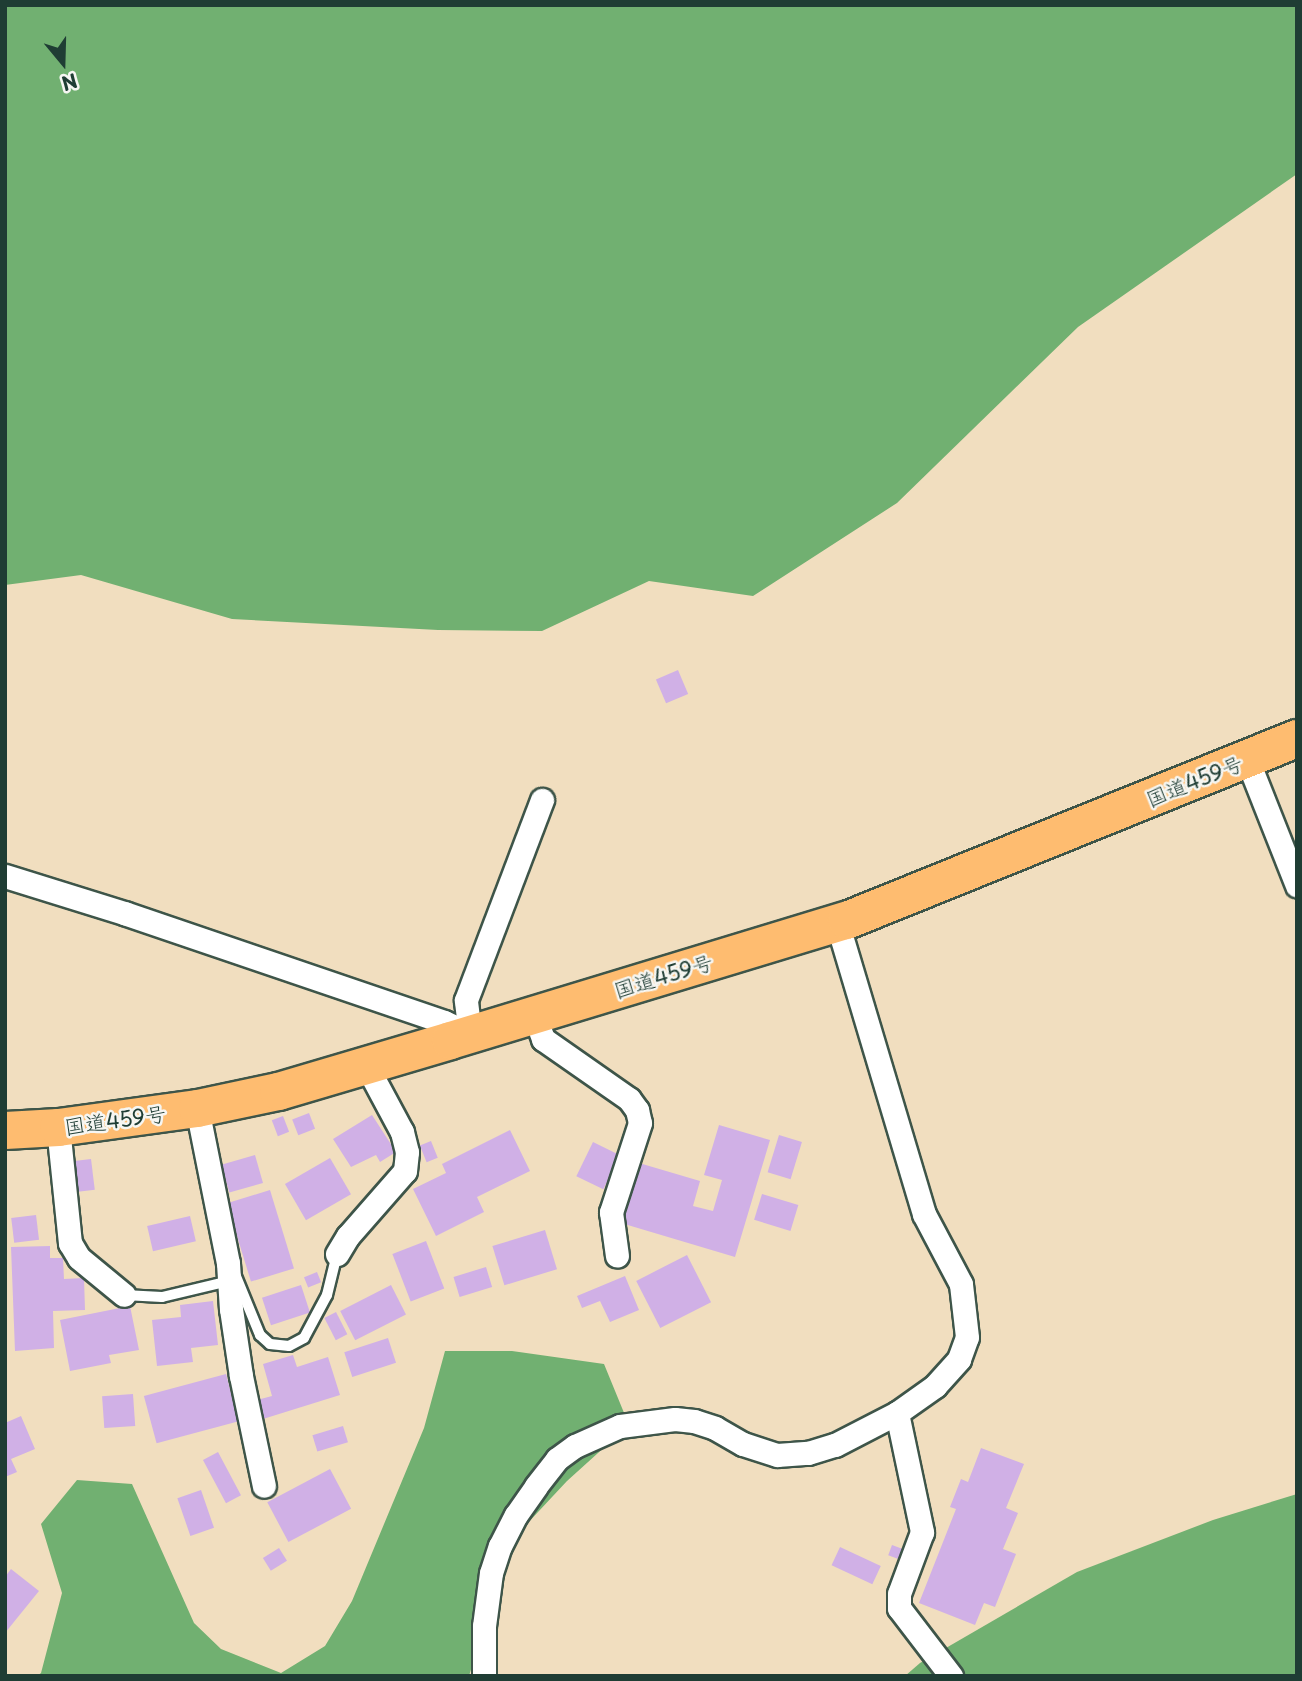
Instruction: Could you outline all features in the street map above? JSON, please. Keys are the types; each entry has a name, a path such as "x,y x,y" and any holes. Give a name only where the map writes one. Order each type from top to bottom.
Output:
{"highway":[{"name":"国道459号","path":"5,1130 58,1127 197,1108 278,1091 470,1034 837,922 1297,738"}],"street":[{"path":"1247,758 1297,885"},
{"path":"470,1034 466,1000 542,800"},
{"path":"5,876 124,913 444,1022 470,1034"},
{"path":"484,1676 484,1626 491,1573 500,1546 516,1514 536,1486 557,1459 575,1446 620,1426 674,1419 694,1421 743,1444 776,1455 790,1456 835,1445 897,1413 935,1386 959,1359 967,1338 967,1317 961,1283 924,1214 837,922"},
{"path":"534,1014 543,1039 629,1098 637,1110 640,1122 611,1212 617,1256"},
{"path":"337,1254 348,1236 405,1171 407,1152 402,1132 366,1065"},
{"path":"197,1108 229,1272 242,1376 264,1486"},
{"path":"58,1127 70,1243 79,1258 124,1295"},
{"path":"897,1413 922,1532 898,1594 899,1608 951,1676"}],"lane":[{"path":"124,1295 162,1297 229,1272 244,1290 260,1335 270,1344 289,1346 304,1338 327,1295 337,1254"}],"green space":[{"path":"5,5 1297,5 1297,174 1078,327 897,503 753,596 649,581 542,631 438,630 232,619 81,575 5,585"},
{"path":"445,1351 512,1351 604,1364 629,1425 567,1481 510,1542 469,1676 37,1676 41,1673 62,1593 41,1524 77,1480 132,1484 194,1623 221,1649 281,1673 325,1646 352,1601 424,1428"},
{"path":"1297,1494 1297,1676 905,1676 920,1663 1077,1572 1213,1520"}],"building":[{"path":"678,670 688,694 666,703 656,679"},
{"path":"309,1113 315,1129 298,1135 292,1119"},
{"path":"372,1115 396,1152 380,1162 376,1155 351,1167 333,1139"},
{"path":"283,1116 289,1132 278,1136 272,1120"},
{"path":"719,1125 770,1140 735,1257 621,1223 639,1163 700,1181 693,1206 713,1211 722,1180 704,1175"},
{"path":"510,1130 530,1171 477,1197 484,1212 436,1236 413,1189 446,1173 442,1164"},
{"path":"779,1135 802,1142 791,1179 768,1172"},
{"path":"431,1141 438,1158 427,1162 420,1145"},
{"path":"593,1142 620,1155 603,1189 576,1176"},
{"path":"255,1155 263,1183 229,1193 221,1165"},
{"path":"330,1158 351,1194 306,1220 285,1184"},
{"path":"91,1159 95,1190 74,1192 70,1162"},
{"path":"270,1190 294,1268 251,1282 227,1203"},
{"path":"762,1194 798,1205 790,1231 754,1220"},
{"path":"36,1215 39,1240 14,1243 11,1218"},
{"path":"190,1216 196,1241 153,1251 147,1226"},
{"path":"545,1230 557,1269 504,1285 492,1246"},
{"path":"426,1241 444,1289 411,1302 392,1254"},
{"path":"50,1246 50,1258 63,1258 64,1279 84,1278 85,1310 53,1311 54,1348 15,1351 11,1247"},
{"path":"687,1255 711,1302 660,1328 636,1281"},
{"path":"486,1267 492,1287 460,1297 453,1277"},
{"path":"317,1272 321,1282 308,1287 304,1277"},
{"path":"625,1276 639,1310 610,1322 600,1301 582,1308 577,1296"},
{"path":"301,1285 310,1313 271,1325 262,1298"},
{"path":"391,1285 406,1314 355,1340 340,1311"},
{"path":"213,1301 218,1345 191,1348 193,1362 157,1366 152,1320 181,1317 180,1305"},
{"path":"130,1306 139,1350 109,1355 111,1363 70,1371 60,1320"},
{"path":"336,1312 347,1334 336,1340 324,1318"},
{"path":"388,1338 396,1363 352,1377 344,1352"},
{"path":"293,1355 297,1367 328,1357 340,1395 263,1419 257,1400 272,1396 263,1364"},
{"path":"226,1374 239,1421 157,1443 144,1396"},
{"path":"133,1394 135,1426 104,1428 102,1396"},
{"path":"21,1416 35,1449 11,1459 17,1472 5,1477 5,1423"},
{"path":"343,1426 348,1442 317,1452 312,1435"},
{"path":"981,1448 1024,1464 1006,1508 1018,1513 1003,1549 1016,1554 995,1607 984,1603 975,1625 919,1603 956,1509 950,1507 961,1479 968,1482"},
{"path":"218,1452 241,1495 226,1503 203,1460"},
{"path":"330,1469 351,1509 288,1542 267,1502"},
{"path":"201,1490 214,1528 190,1536 177,1498"},
{"path":"892,1545 906,1550 902,1560 888,1555"},
{"path":"840,1547 881,1566 872,1584 832,1565"},
{"path":"279,1548 287,1561 271,1571 263,1558"},
{"path":"11,1569 39,1591 5,1633 5,1577"}]}
